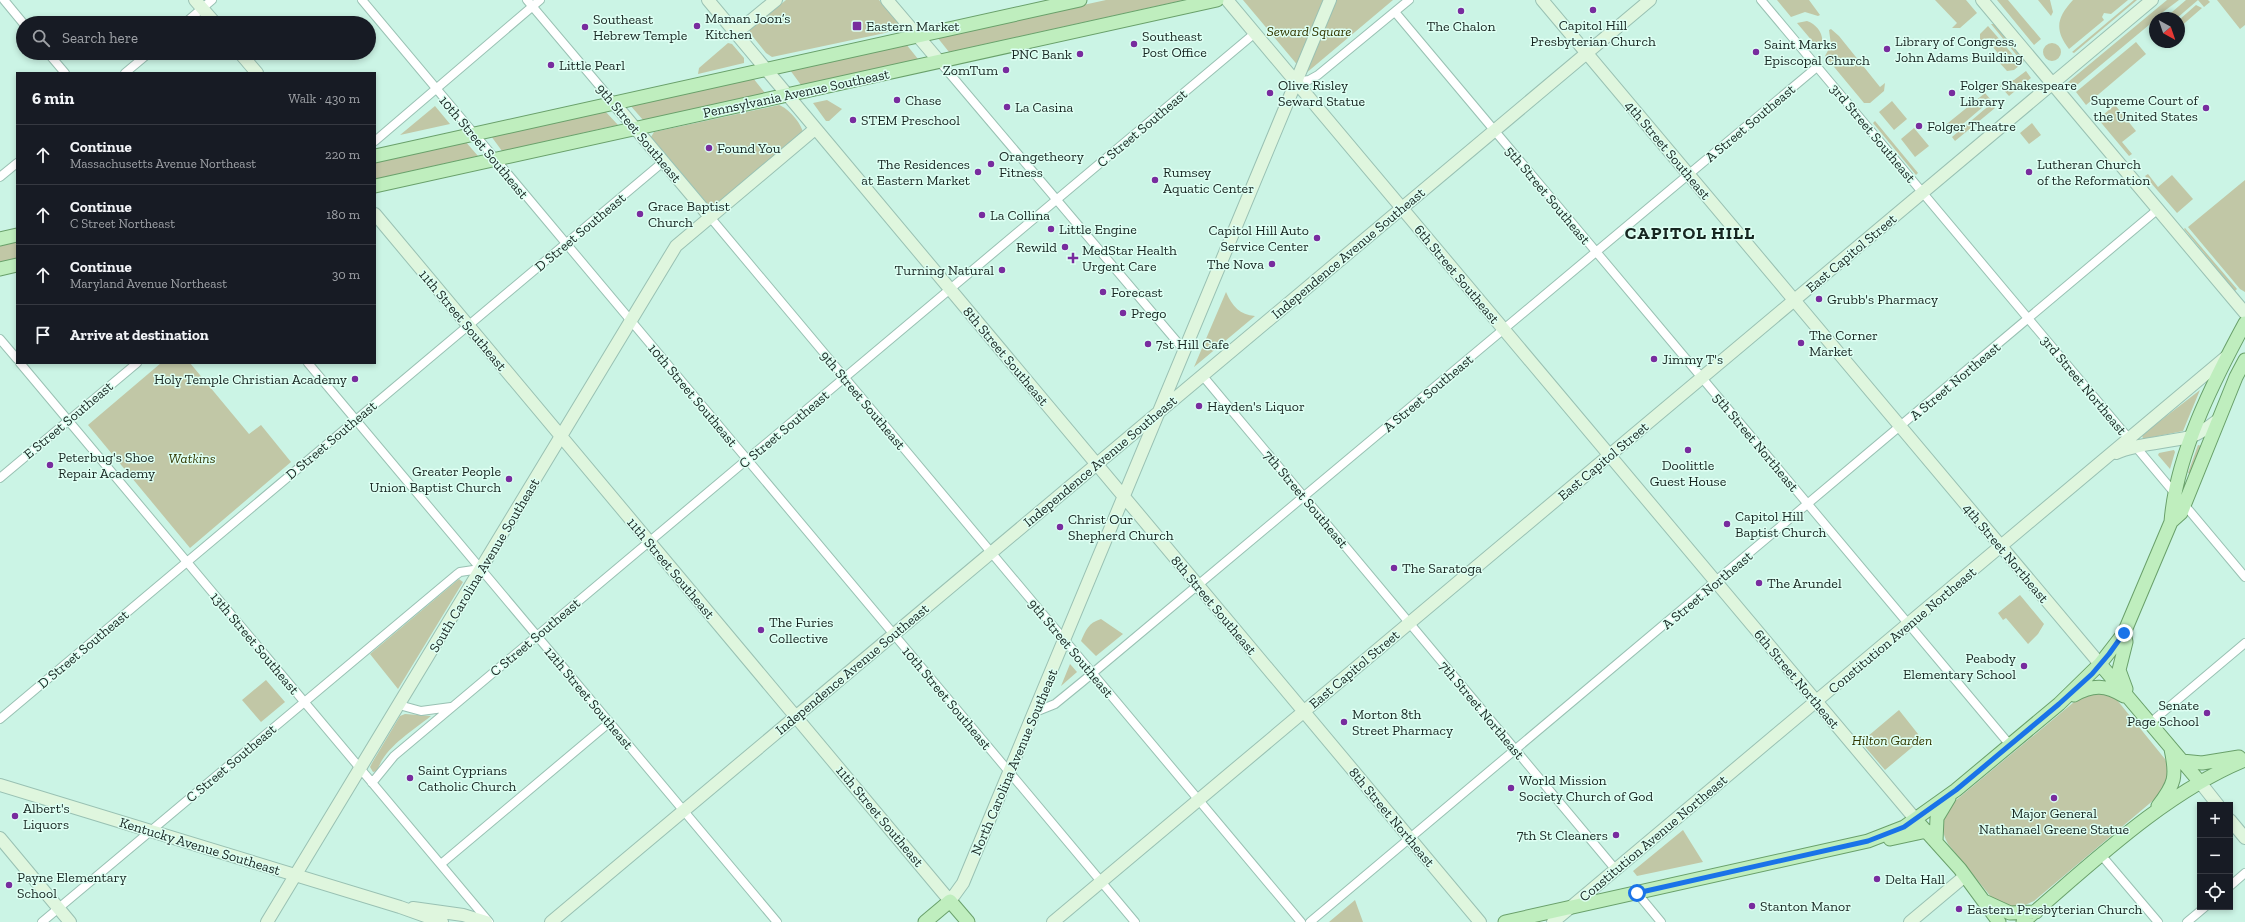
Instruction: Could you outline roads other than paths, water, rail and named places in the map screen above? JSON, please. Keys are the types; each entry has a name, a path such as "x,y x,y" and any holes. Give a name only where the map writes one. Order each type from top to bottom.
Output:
{"main road":[{"name":"8th Street Southeast","path":"708,0 1304,712"},
{"path":"736,33 776,0"},
{"name":"Pennsylvania Avenue Southeast","path":"376,156 1080,0"},
{"name":"Pennsylvania Avenue Southeast","path":"376,186 1217,0"},
{"name":"6th Street Southeast","path":"1227,0 1609,456"},
{"name":"North Carolina Avenue Southeast","path":"950,901 963,882 1035,712 1330,0"},
{"name":"4th Street Southeast","path":"1542,0 1795,301"},
{"name":"Independence Avenue Southeast","path":"551,922 1650,0"},
{"path":"1982,0 2245,313"},
{"name":"East Capitol Street","path":"1053,922 2152,0"},
{"path":"890,1 917,36 939,61"},
{"path":"199,4 209,16"},
{"path":"246,60 255,72"},
{"name":"9th Street Southeast","path":"614,103 710,217"},
{"path":"710,217 815,129"},
{"name":"11th Street Southeast","path":"376,215 968,922"},
{"name":"South Carolina Avenue Southeast","path":"268,922 480,569 632,322 676,246 710,217"},
{"path":"0,239 16,236"},
{"path":"0,269 16,265"},
{"name":"4th Street Northeast","path":"1795,301 2216,802"},
{"path":"2180,499 2189,437 2245,323"},
{"name":"Constitution Avenue Northeast","path":"1553,922 2103,461 2132,443 2229,354"},
{"path":"1505,922 1868,841 1894,833 1916,820 1956,790 2059,704 2100,664 2124,633 2171,522 2173,503 2180,499 2245,360"},
{"name":"Constitution Avenue Northeast","path":"2132,443 2189,437 2201,432 2218,420"},
{"name":"6th Street Northeast","path":"1609,456 1916,820 1936,841 1965,876 1999,922"},
{"path":"2124,633 2126,642 2119,670 2131,700"},
{"path":"2059,704 2085,689 2096,686 2109,689 2131,700"},
{"name":"8th Street Northeast","path":"1304,712 1480,922"},
{"path":"2150,815 2170,790 2174,781 2175,767 2171,748"},
{"path":"2182,761 2202,763 2228,758 2245,758"},
{"path":"2023,922 2150,815 2199,781 2245,758"},
{"name":"Kentucky Avenue Southeast","path":"0,785 400,907 442,922"},
{"path":"1936,841 1936,823 1938,814 1956,790"},
{"path":"2233,824 2245,838"},
{"path":"1868,841 1899,838 1926,831"},
{"path":"0,838 70,922"},
{"path":"1910,922 1965,876"},
{"path":"1981,899 2010,913 2036,912"},
{"path":"1981,899 1991,922"},
{"path":"925,922 950,901"},
{"name":"Kentucky Avenue Southeast","path":"400,907 463,914 486,922"}],"street":[{"path":"4,0 17,16"},
{"path":"190,16 199,4 212,0"},
{"name":"10th Street Southeast","path":"362,0 375,16"},
{"path":"376,140 436,89 530,3 540,0"},
{"path":"1296,82 1309,80 1318,75 1410,0"},
{"name":"3rd Street Southeast","path":"1761,0 1923,193"},
{"name":"9th Street Southeast","path":"530,3 614,103"},
{"name":"5th Street Southeast","path":"1395,12 1702,378"},
{"name":"10th Street Southeast","path":"376,17 1135,922"},
{"name":"C Street Southeast","path":"372,783 394,756 1255,33"},
{"path":"54,60 64,72"},
{"path":"126,72 141,60"},
{"path":"939,61 1184,350"},
{"name":"A Street Southeast","path":"1035,712 1058,702 1093,674 1817,67"},
{"name":"D Street Southeast","path":"0,719 663,162"},
{"path":"0,177 16,164"},
{"name":"3rd Street Northeast","path":"1923,193 2245,577"},
{"name":"A Street Northeast","path":"1310,922 2157,210"},
{"name":"9th Street Southeast","path":"710,217 1301,922"},
{"path":"0,339 16,358"},
{"name":"13th Street Southeast","path":"21,364 489,922"},
{"name":"E Street Southeast","path":"0,478 136,364"},
{"name":"12th Street Southeast","path":"309,364 777,922"},
{"name":"7th Street Southeast","path":"1202,375 1410,623"},
{"name":"5th Street Northeast","path":"1702,378 2010,745"},
{"name":"C Street Southeast","path":"42,922 460,572 480,569"},
{"name":"7th Street Northeast","path":"1410,623 1616,870"},
{"path":"2150,723 2245,643"},
{"path":"399,705 422,711 452,707"},
{"path":"441,864 610,722"},
{"path":"2102,856 2158,922"},
{"path":"2233,883 2245,873"},
{"path":"1637,893 1661,922"},
{"path":"2187,922 2201,910"}],"place":[{"name":"Capitol Hill Presbyterian Church","path":"1593,10"},
{"name":"The Chalon","path":"1461,11"},
{"name":"Maman Joon’s Kitchen","path":"697,26"},
{"name":"Eastern Market","path":"857,26"},
{"name":"Southeast Hebrew Temple","path":"585,27"},
{"name":"Southeast Post Office","path":"1134,44"},
{"name":"Library of Congress, John Adams Building","path":"1887,49"},
{"name":"Saint Marks Episcopal Church","path":"1756,52"},
{"name":"PNC Bank","path":"1080,54"},
{"name":"Little Pearl","path":"551,65"},
{"name":"ZomTum","path":"1006,70"},
{"name":"Olive Risley Seward Statue","path":"1270,93"},
{"name":"Folger Shakespeare Library","path":"1952,93"},
{"name":"Chase","path":"897,100"},
{"name":"La Casina","path":"1007,107"},
{"name":"Supreme Court of the United States","path":"2206,108"},
{"name":"STEM Preschool","path":"853,120"},
{"name":"Folger Theatre","path":"1919,126"},
{"name":"Found You","path":"709,148"},
{"name":"Orangetheory Fitness","path":"991,164"},
{"name":"The Residences at Eastern Market","path":"978,172"},
{"name":"Lutheran Church of the Reformation","path":"2029,172"},
{"name":"Rumsey Aquatic Center","path":"1155,180"},
{"name":"Grace Baptist Church","path":"640,214"},
{"name":"La Collina","path":"982,215"},
{"name":"Little Engine","path":"1051,229"},
{"name":"Capitol Hill Auto Service Center","path":"1317,238"},
{"name":"Rewild","path":"1065,247"},
{"name":"MedStar Health Urgent Care","path":"1073,258"},
{"name":"The Nova","path":"1272,264"},
{"name":"Turning Natural","path":"1002,270"},
{"name":"Forecast","path":"1103,292"},
{"name":"Grubb's Pharmacy","path":"1819,299"},
{"name":"Prego","path":"1123,313"},
{"name":"The Corner Market","path":"1801,343"},
{"name":"7st Hill Cafe","path":"1148,344"},
{"name":"Jimmy T's","path":"1654,359"},
{"name":"Holy Temple Christian Academy","path":"355,379"},
{"name":"Hayden's Liquor","path":"1199,406"},
{"name":"Doolittle Guest House","path":"1688,450"},
{"name":"Peterbug's Shoe Repair Academy","path":"50,465"},
{"name":"Greater People Union Baptist Church","path":"509,479"},
{"name":"Capitol Hill Baptist Church","path":"1727,524"},
{"name":"Christ Our Shepherd Church","path":"1060,527"},
{"name":"The Saratoga","path":"1394,568"},
{"name":"The Arundel","path":"1759,583"},
{"name":"The Furies Collective","path":"761,630"},
{"name":"Peabody Elementary School","path":"2024,666"},
{"name":"Senate Page School","path":"2207,713"},
{"name":"Morton 8th Street Pharmacy","path":"1344,722"},
{"name":"Saint Cyprians Catholic Church","path":"410,778"},
{"name":"World Mission Society Church of God","path":"1511,788"},
{"name":"Major General Nathanael Greene Statue","path":"2054,798"},
{"name":"Albert's Liquors","path":"15,816"},
{"name":"7th St Cleaners","path":"1616,835"},
{"name":"Delta Hall","path":"1877,879"},
{"name":"Payne Elementary School","path":"9,885"},
{"name":"Stanton Manor","path":"1752,906"},
{"name":"Eastern Presbyterian Church","path":"1959,909"}],"district":[{"name":"CAPITOL HILL","path":"1690,233"}],"park label":[{"name":"Seward Square","path":"1309,31"},
{"name":"Watkins","path":"192,458"},
{"name":"Hilton Garden","path":"1892,740"}]}
